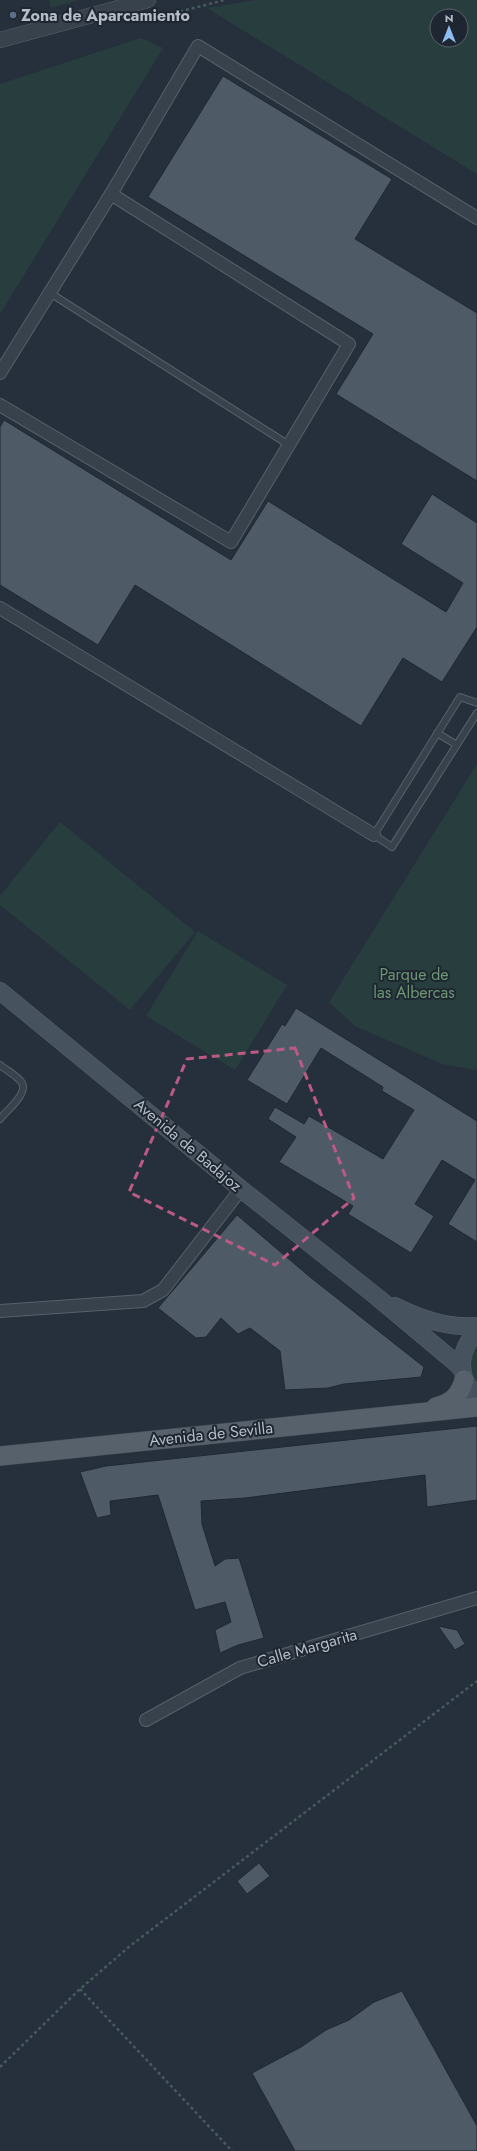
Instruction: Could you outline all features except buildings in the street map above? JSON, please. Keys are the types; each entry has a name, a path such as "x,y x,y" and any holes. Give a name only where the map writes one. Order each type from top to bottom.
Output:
{"main road":[{"name":"Avenida de Badajoz","path":"2,993 241,1189 377,1297"},
{"path":"377,1297 412,1314 439,1323 451,1326 477,1326"},
{"path":"377,1297 456,1364 471,1391 477,1396"},
{"path":"463,1375 464,1350 469,1339 477,1331"},
{"name":"Avenida de Sevilla","path":"422,1411 447,1404 462,1391 463,1375"},
{"name":"Avenida de Sevilla","path":"0,1456 477,1406"}],"street":[{"path":"0,40 133,2 148,0"},
{"path":"0,373 111,194 198,46 477,218"},
{"path":"0,405 231,542 349,344 111,194"},
{"path":"0,608 374,835"},
{"path":"0,1311 143,1301 163,1290 241,1189"},
{"name":"Calle Margarita","path":"146,1720 240,1668 477,1598"}],"lane":[{"path":"50,293 289,445"},
{"path":"476,701 460,697 374,835 392,847 477,713"},
{"path":"437,733 456,745"},
{"path":"0,1065 21,1082 23,1088 21,1094 0,1119"}],"path":[{"path":"151,18 225,0"},
{"path":"0,2067 80,1989 130,1946 477,1681"},
{"path":"80,1989 232,2151"}],"highlighted area":[{"path":"295,1048 354,1198 275,1265 129,1192 187,1059"}],"green space":[{"path":"49,0 79,0 51,8"},
{"path":"256,0 477,0 477,174 207,8"},
{"path":"141,38 163,48 0,314 0,84"},
{"name":"Parque de las Albercas","path":"477,764 477,1070 442,1064 355,1026 329,1002"},
{"path":"60,822 195,932 130,1010 0,905 0,896"},
{"path":"198,931 287,985 235,1070 146,1016"},
{"path":"477,1331 477,1395 471,1391 469,1339"}],"place":[{"name":"Zona de Aparcamiento","path":"13,15"}]}
